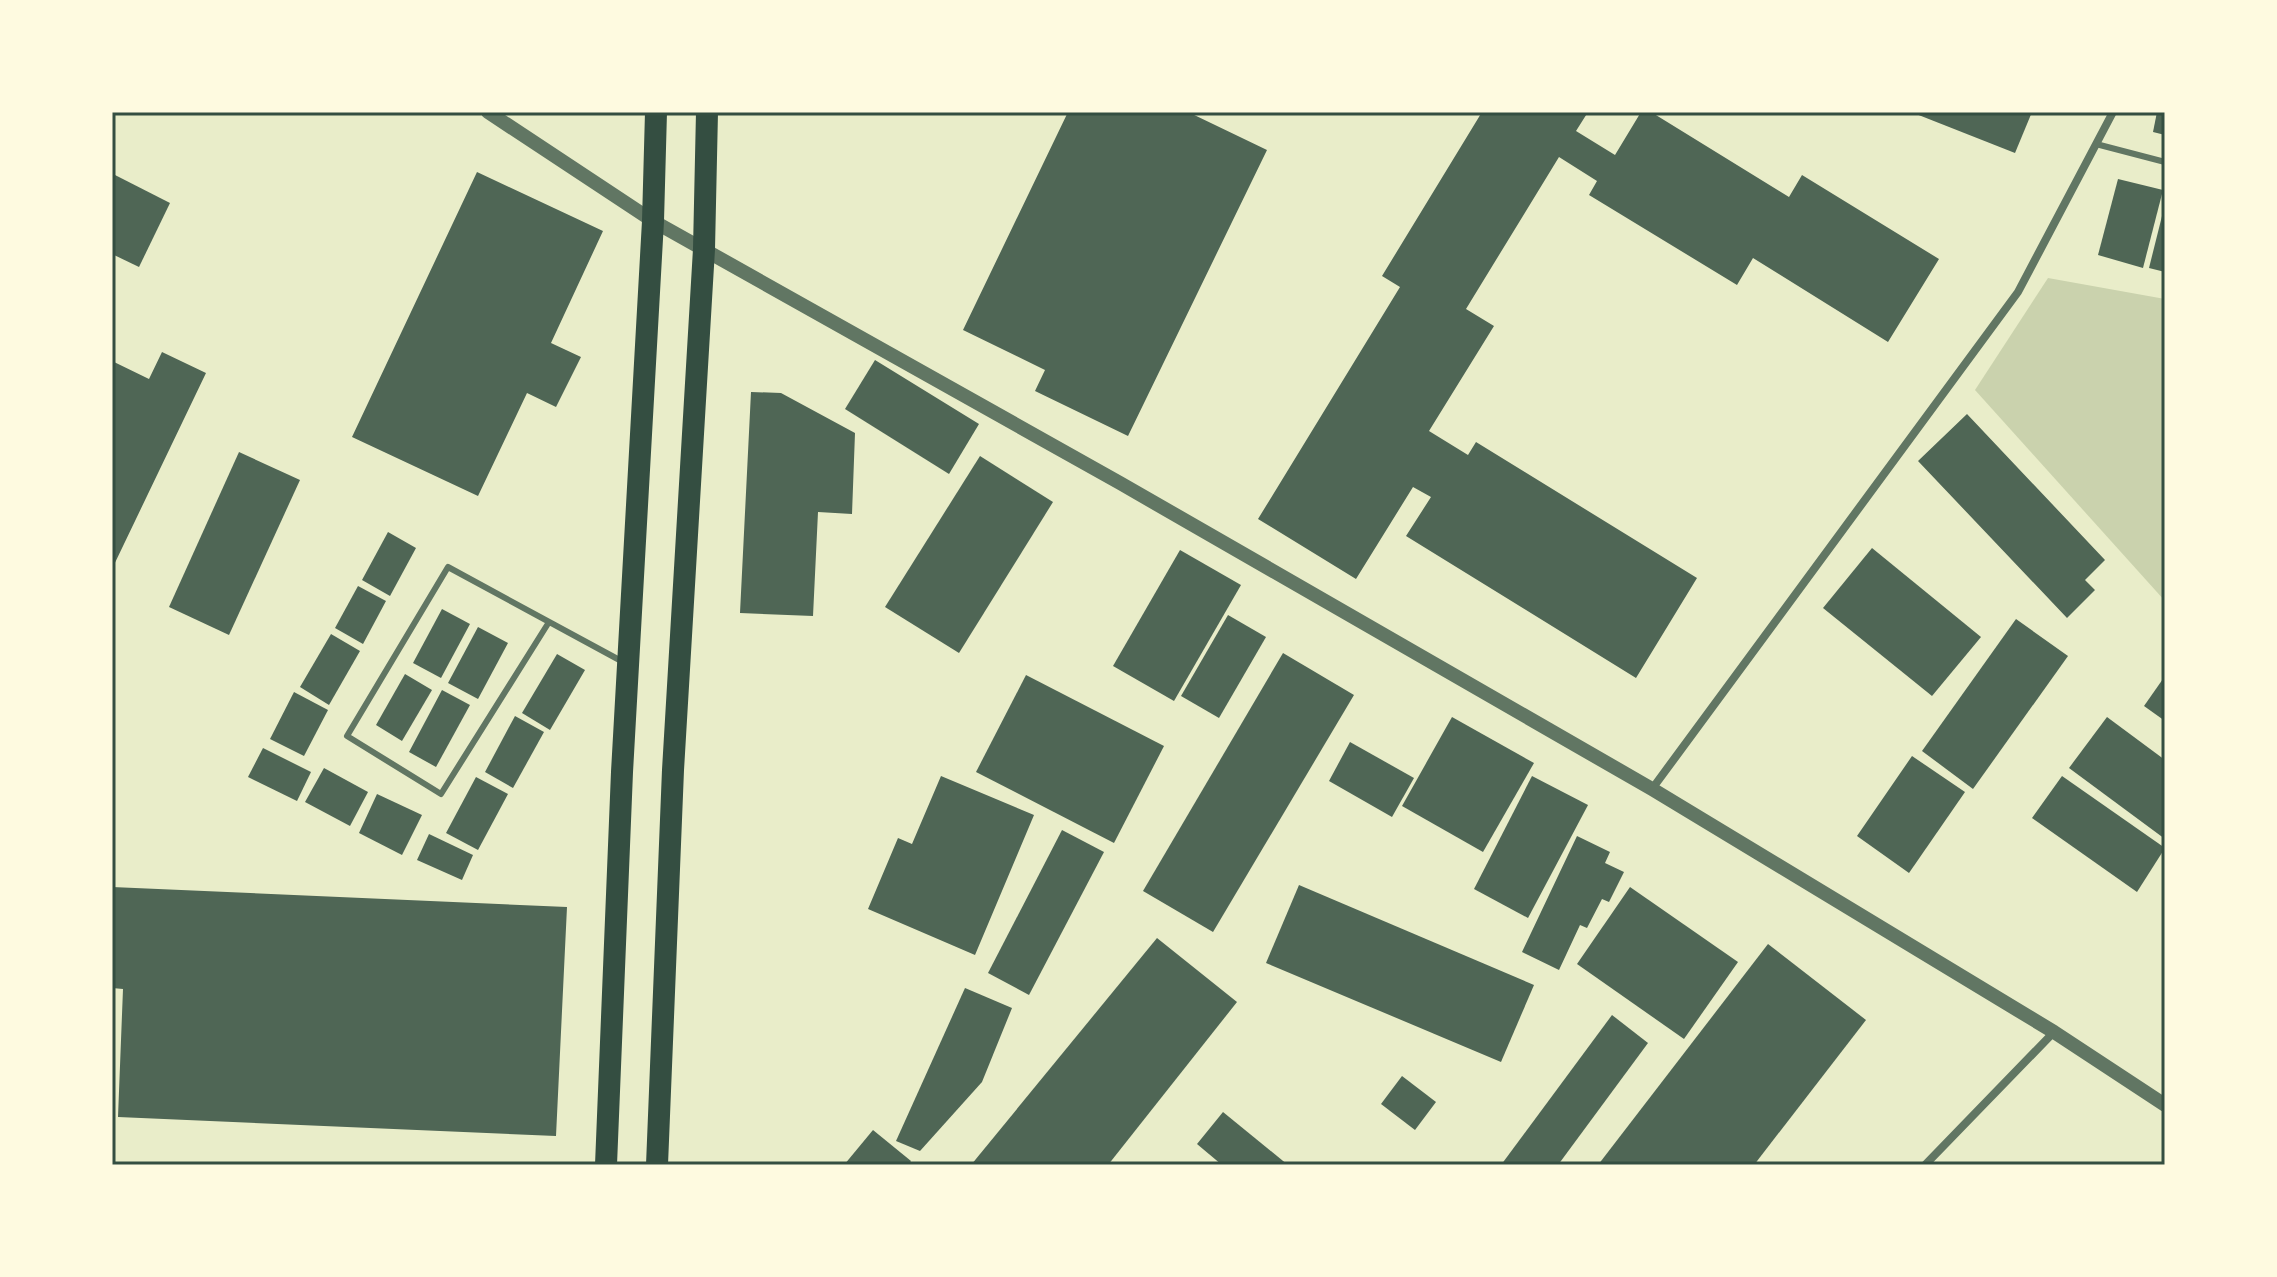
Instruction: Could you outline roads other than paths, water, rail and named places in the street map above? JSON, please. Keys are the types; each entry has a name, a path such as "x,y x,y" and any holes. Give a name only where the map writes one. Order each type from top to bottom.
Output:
{"highway":[{"path":"606,1165 656,112"},
{"path":"657,1165 673,770 704,249 707,112"}],"street":[{"path":"488,112 653,221 1120,483 1652,789 2054,1032 2165,1105"},
{"path":"1652,789 2018,292 2113,112"},
{"path":"1925,1165 2054,1032"}],"lane":[{"path":"2096,144 2165,162"},
{"path":"549,622 441,794 347,736 448,567 628,664"}]}
